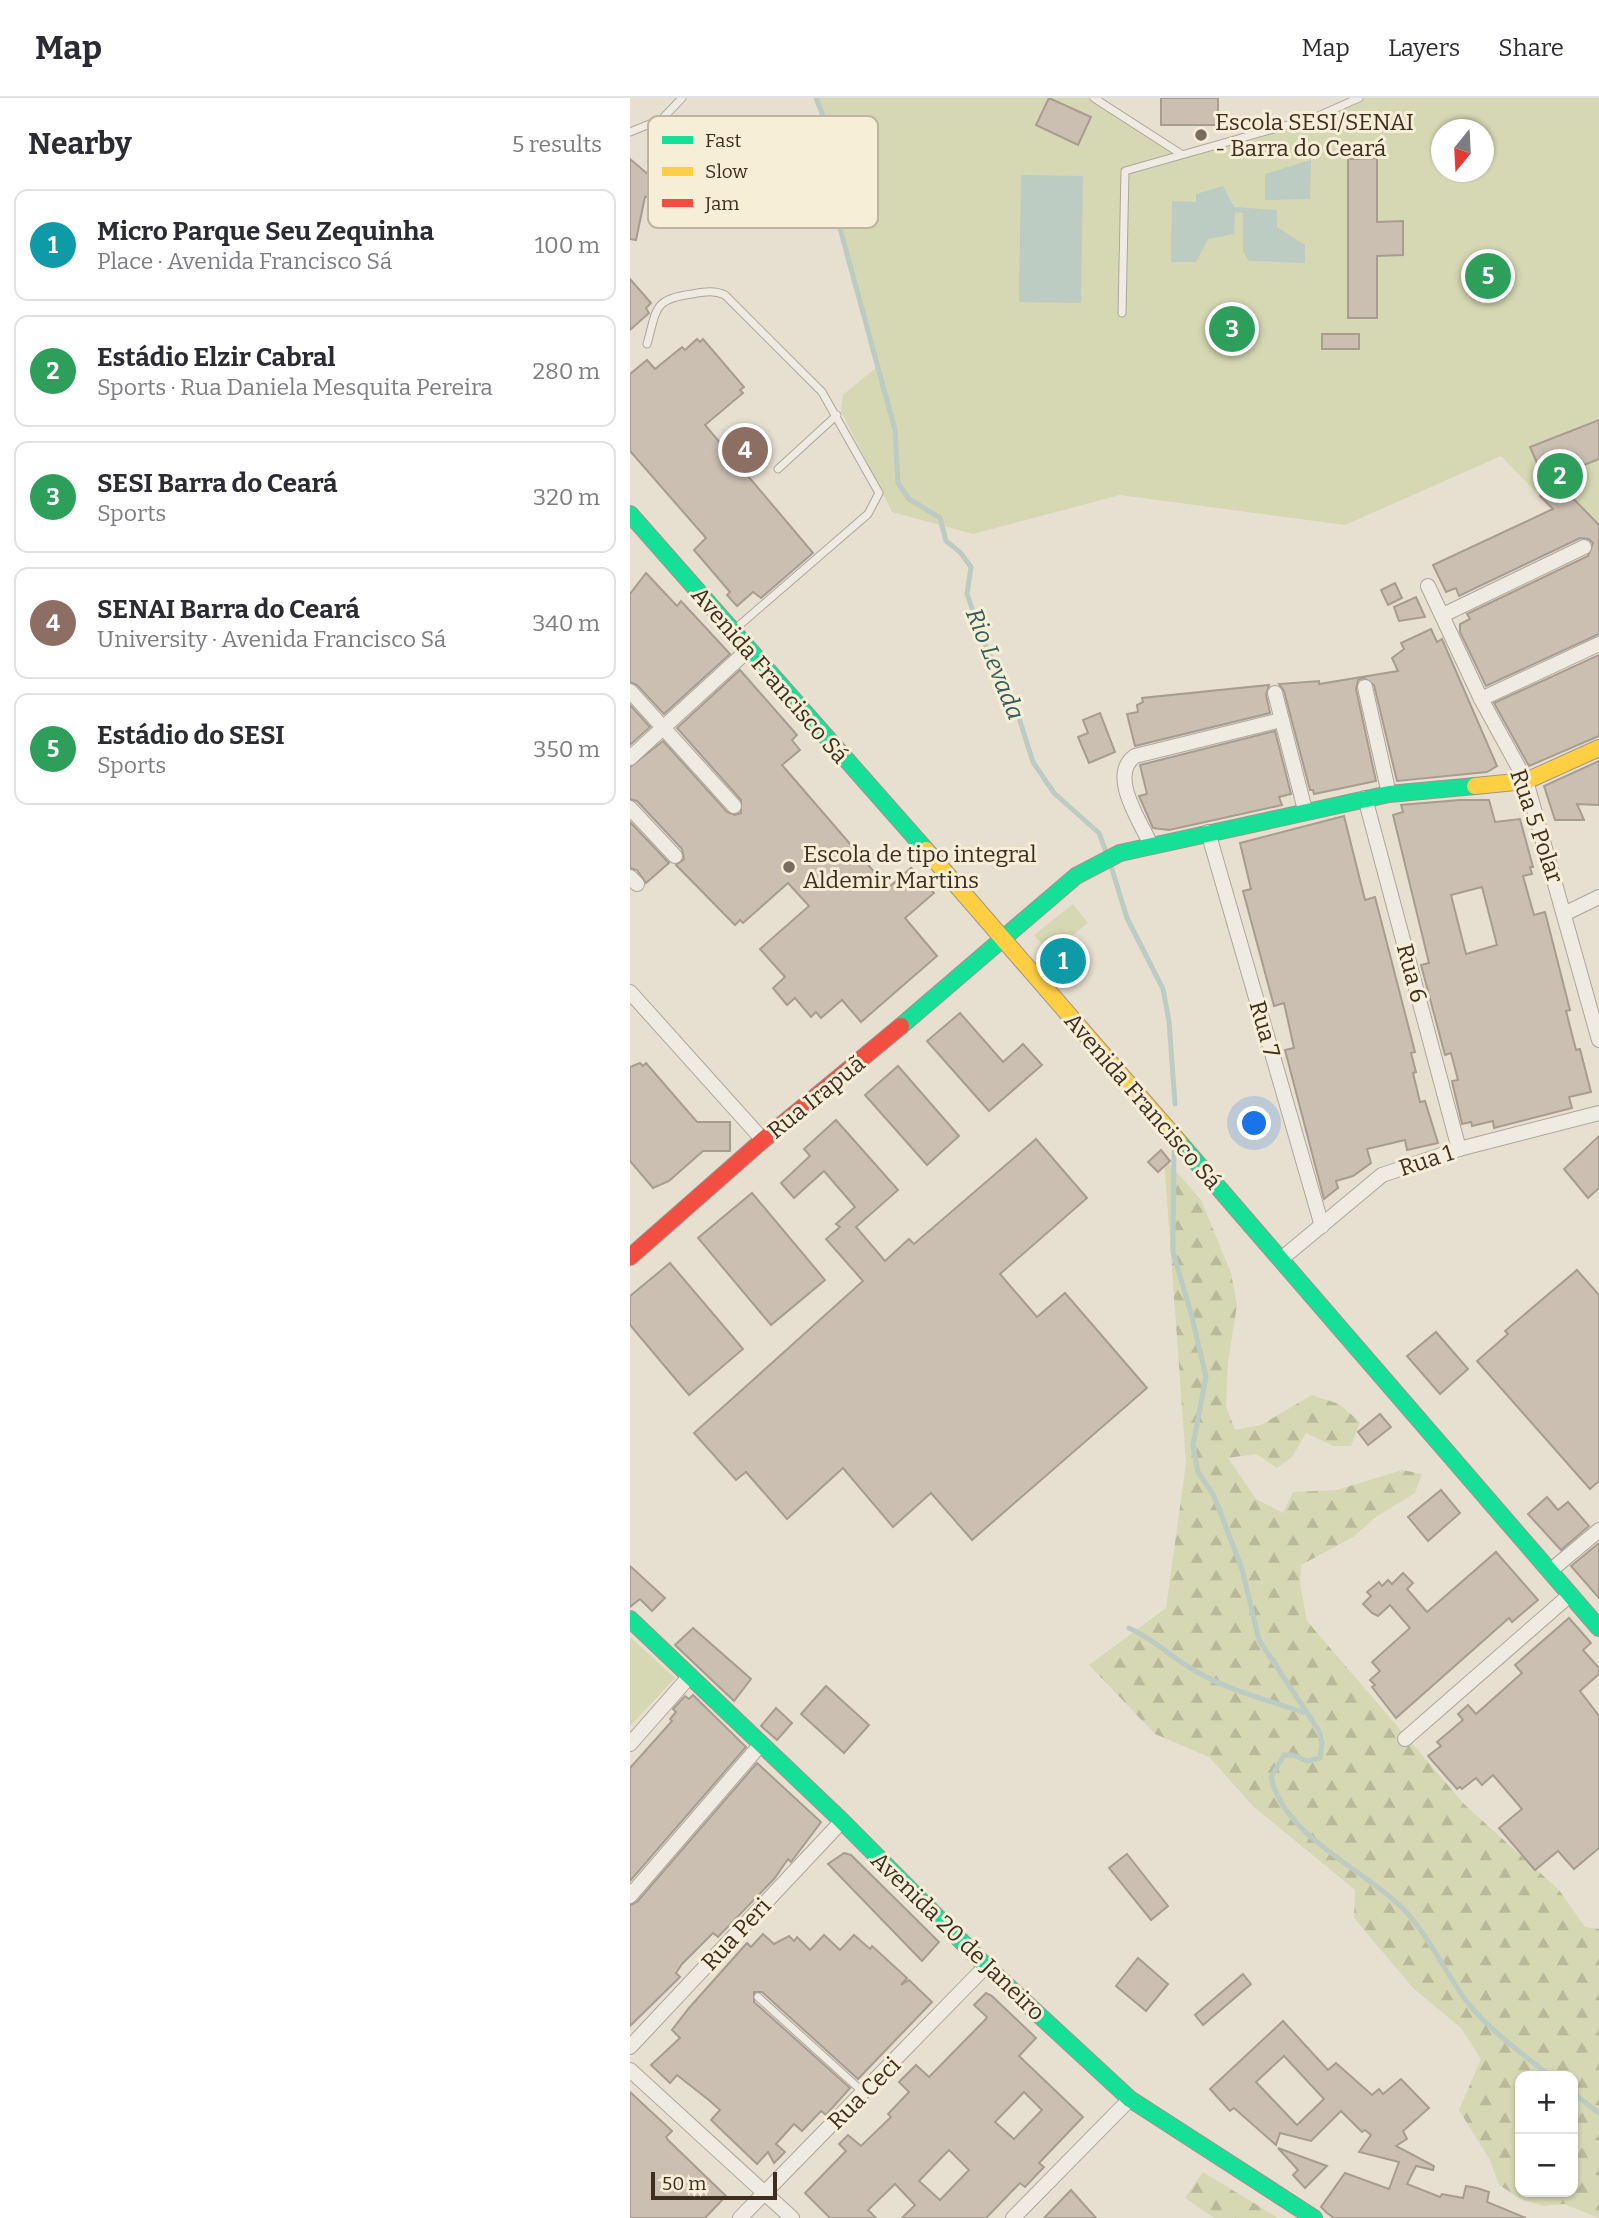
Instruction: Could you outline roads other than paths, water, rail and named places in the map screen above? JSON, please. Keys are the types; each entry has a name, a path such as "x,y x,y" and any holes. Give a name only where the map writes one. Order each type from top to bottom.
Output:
{"street":[{"name":"Avenida Francisco Sá","path":"630,514 1005,940 1599,1628"},
{"path":"1443,615 1584,547"},
{"name":"Rua 5 Polar","path":"1428,586 1481,699 1526,781 1566,913 1599,1040"},
{"path":"1481,699 1599,644"},
{"path":"630,758 748,650"},
{"path":"1365,687 1389,794"},
{"path":"630,691 734,806"},
{"path":"1275,692 1305,810"},
{"path":"1151,845 1123,782 1124,768 1135,756 1281,720"},
{"name":"Rua Irapuã","path":"630,1257 763,1140 1005,940 1076,876 1120,853 1305,810 1389,794 1526,781 1599,748"},
{"name":"Rua 6","path":"1365,798 1460,1149"},
{"path":"630,808 675,856"},
{"name":"Rua 7","path":"1208,832 1322,1226"},
{"path":"1566,913 1599,897"},
{"path":"630,992 763,1140"},
{"name":"Rua 1","path":"1280,1261 1369,1182 1382,1175 1460,1149 1599,1113"},
{"path":"1550,1571 1599,1530"},
{"path":"1405,1739 1571,1594"},
{"name":"Avenida 20 de Janeiro","path":"630,1619 842,1821 986,1966 1130,2099 1314,2218"},
{"path":"630,1744 689,1676"},
{"path":"630,1896 761,1744"},
{"name":"Rua Peri","path":"630,2047 842,1821"},
{"name":"Rua Ceci","path":"740,2218 865,2094 986,1966"},
{"path":"630,2070 792,2218"},
{"path":"1013,2218 1130,2099"}],"lane":[{"path":"665,116 682,98"},
{"path":"1094,98 1181,154"},
{"path":"1122,313 1125,171 1317,117 1359,98"},
{"path":"630,132 648,125"},
{"path":"647,344 662,301 668,297 719,292 822,392 838,415 878,493 875,505 868,514 732,631"},
{"path":"778,469 838,415"},
{"path":"758,1997 865,2094"}],"waterway":[{"name":"Rio Levada","path":"816,98 823,116"},
{"name":"Rio Levada","path":"840,228 895,430 898,483 909,499 940,518 946,541 960,552 971,567 967,594 984,642 1019,718 1033,762 1054,793 1099,833 1107,854"},
{"name":"Rio Levada","path":"1110,863 1127,918 1163,989 1169,1021 1175,1104"},
{"path":"1174,1146 1173,1252 1206,1377 1193,1445 1198,1472 1214,1496 1242,1569 1259,1640 1319,1731 1322,1743 1320,1758 1307,1761 1293,1755 1284,1755 1271,1777 1278,1797 1305,1831 1406,1912 1425,1936 1467,2002 1485,2022 1544,2071"},
{"path":"1129,1628 1210,1679 1306,1713"},
{"path":"1578,2097 1599,2113"}],"place":[{"name":"Escola SESI/SENAI - Barra do Ceará","path":"1201,135"},
{"name":"Estádio do SESI","path":"1488,276"},
{"name":"SESI Barra do Ceará","path":"1232,329"},
{"name":"SENAI Barra do Ceará","path":"745,450"},
{"name":"Estádio Elzir Cabral","path":"1560,476"},
{"name":"Escola de tipo integral Aldemir Martins","path":"789,867"},
{"name":"Micro Parque Seu Zequinha","path":"1063,961"}]}
